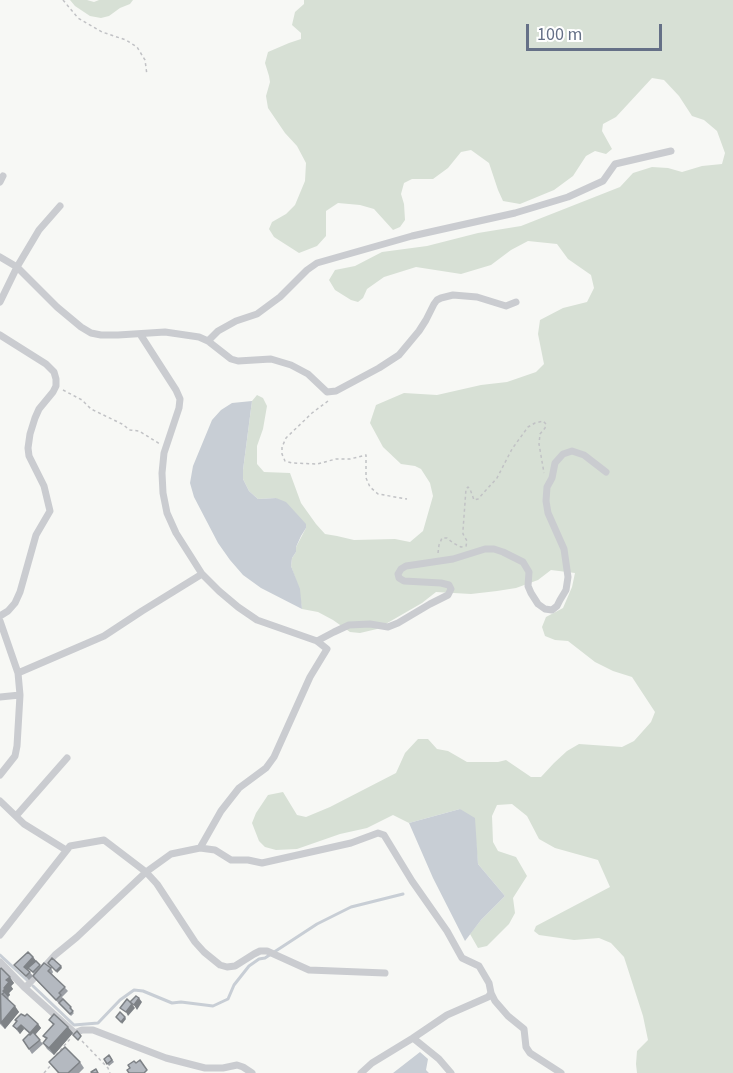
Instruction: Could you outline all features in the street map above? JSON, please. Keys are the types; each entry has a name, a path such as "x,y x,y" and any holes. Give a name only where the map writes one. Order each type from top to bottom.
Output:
{"street":[{"path":"208,341 218,331 236,321 257,314 280,297 317,263 412,236 515,213 568,197 603,181 615,164 671,151"},
{"path":"0,302 39,230 60,206"},
{"path":"0,257 17,267 57,307 91,333 101,335 165,332 199,338 208,341 238,361 272,359 291,365 308,374 323,389 332,392 379,368 403,352 423,326 434,304 441,298 453,295 477,297 506,306 516,302"},
{"path":"140,334 180,399 166,447 162,473 167,513 176,533 202,574 219,591 257,620 317,641 327,649 310,677 274,758 266,768 239,788 221,811 200,848"},
{"path":"0,335 50,368 56,380 53,392 39,409 35,418 28,448 29,456 44,486 50,511 36,535 15,603 0,619 18,674 20,695 15,756 0,775"},
{"path":"317,641 349,625 370,624 388,627 398,623 448,595 451,589 449,585 432,582 404,581 399,578 398,574 401,569 440,562 485,549 503,552 523,562 529,572 528,586 531,593 538,604 545,609 552,610 557,606 566,590 568,578 564,549 548,513 546,501 547,487 552,478 555,463 563,454 572,451 584,455 606,472"},
{"path":"18,674 104,636 202,574"},
{"path":"0,697 20,695"},
{"path":"15,816 68,758"},
{"path":"0,801 24,824 66,850"},
{"path":"25,988 55,956 146,872 171,854 200,848 215,850 231,860 262,863 351,843 378,833 384,835 462,958 479,966 495,1000 508,1016 524,1029 526,1047 530,1053 561,1073"},
{"path":"0,935 70,846 104,840 146,872 157,884 195,942 220,965 227,968 235,966 260,951 309,970 385,974"},
{"path":"0,962 75,1033 82,1030 93,1030 166,1058 205,1068 237,1065 251,1073"},
{"path":"361,1073 372,1063 447,1015 488,997 491,993"},
{"path":"413,1038 439,1059 451,1073"},
{"path":"193,1073 199,1066"}],"path":[{"path":"63,0 78,18 102,32 126,40 137,47 145,60 147,75"},
{"path":"56,386 82,400 91,410 130,430 139,431 166,447"},
{"path":"332,392 330,400 312,413 286,438 282,447 285,461 317,464 366,455 366,478 370,487 378,494 407,499"},
{"path":"440,562 438,552 442,538 447,538 461,547 466,546 467,541 462,530 466,489 468,487 470,489 474,500 478,499 497,478 512,449 528,427 543,421 546,424 540,434 539,444 547,487"},
{"path":"55,1056 75,1033"},
{"path":"81,1040 110,1073"},
{"path":"44,1073 54,1060"}],"shaded area":[{"path":"70,0 94,2 133,0 109,16 101,18 90,16"},
{"path":"304,0 733,0 733,1073 637,1073 637,1051 648,1040 643,1016 624,957 611,943 599,938 574,940 539,935 534,931 536,926 610,887 598,860 555,848 539,839 527,816 512,804 497,805 492,816 493,842 498,851 516,857 527,876 513,898 515,913 509,924 487,946 478,948 470,934 505,896 478,864 476,843 460,809 409,823 393,815 367,828 340,834 297,849 276,850 265,847 259,841 252,823 268,795 283,792 297,815 306,817 396,773 405,753 418,739 428,739 437,749 448,751 467,762 506,760 531,777 541,777 567,751 579,744 622,747 634,741 651,722 655,712 632,677 595,662 568,641 545,636 542,627 546,617 563,608 575,573 551,570 538,580 516,588 497,591 471,594 436,592 422,603 377,629 360,633 350,632 318,612 302,609 299,589 291,566 296,547 306,528 276,498 258,499 249,491 243,479 243,470 252,401 257,395 263,398 267,406 257,446 257,464 264,472 290,473 301,503 325,534 354,540 395,539 410,542 423,531 433,496 430,483 421,469 401,464 383,447 370,423 376,405 404,393 437,395 507,382 536,372 544,364 538,334 540,320 563,308 587,302 594,288 591,275 568,259 557,244 528,241 491,265 461,274 416,267 384,277 367,289 363,298 358,302 335,290 329,280 335,270 355,266 382,252 427,246 478,233 521,226 620,187 633,173 652,167 682,172 702,166 722,164 725,153 717,131 704,120 692,116 679,96 664,80 652,78 616,117 603,124 602,131 612,149 606,154 595,151 586,156 573,176 554,190 520,204 503,201 489,163 471,150 461,152 448,168 433,179 412,179 404,183 401,194 405,220 400,227 393,230 374,209 338,203 326,211 326,236 317,246 299,253 274,237 269,229 272,222 286,214 295,205 305,181 306,163 297,146 268,108 266,96 270,82 265,63 268,52 301,39 301,33 292,25 295,12 304,4"},
{"path":"252,401 243,479 249,491 258,499 276,498 286,502 306,524 291,566 300,589 302,609 261,588 243,575 218,543 194,497 190,483 193,466 212,420 232,403"},
{"path":"460,809 475,818 478,864 505,896 481,920 465,941 433,878 409,823"},
{"path":"420,1052 428,1059 426,1070 429,1073 393,1073"}],"building":[{"path":"28,952 33,957 24,967 30,972 26,976 14,965"},
{"path":"52,958 61,966 56,971 48,963"},
{"path":"36,961 40,965 33,972 28,968"},
{"path":"44,963 51,968 48,971 65,987 56,1000 33,976"},
{"path":"0,969 10,977 6,980 9,982 2,994 15,1006 1,1023"},
{"path":"136,996 139,998 134,1005 130,1002"},
{"path":"63,999 73,1011 70,1014 59,1003"},
{"path":"127,999 132,1004 126,1012 120,1008"},
{"path":"120,1012 125,1017 121,1022 116,1017"},
{"path":"21,1014 25,1016 27,1014 38,1024 30,1033 21,1025 17,1029 13,1026"},
{"path":"54,1014 68,1027 49,1048 43,1043 47,1038 43,1036 54,1024 49,1020"},
{"path":"77,1031 81,1036 78,1040 73,1035"},
{"path":"33,1032 40,1040 29,1049 23,1040"},
{"path":"65,1047 80,1062 68,1073 59,1073 49,1062"},
{"path":"109,1055 112,1060 107,1064 104,1059"},
{"path":"140,1060 147,1070 144,1073 129,1073 128,1065"}],"waterway":[{"path":"33,986 74,1025 98,1023 120,1000 134,990 143,991 172,1003 213,1006 228,999 234,985 249,966 317,924 351,907 403,894"},
{"path":"0,955 27,980"}]}
